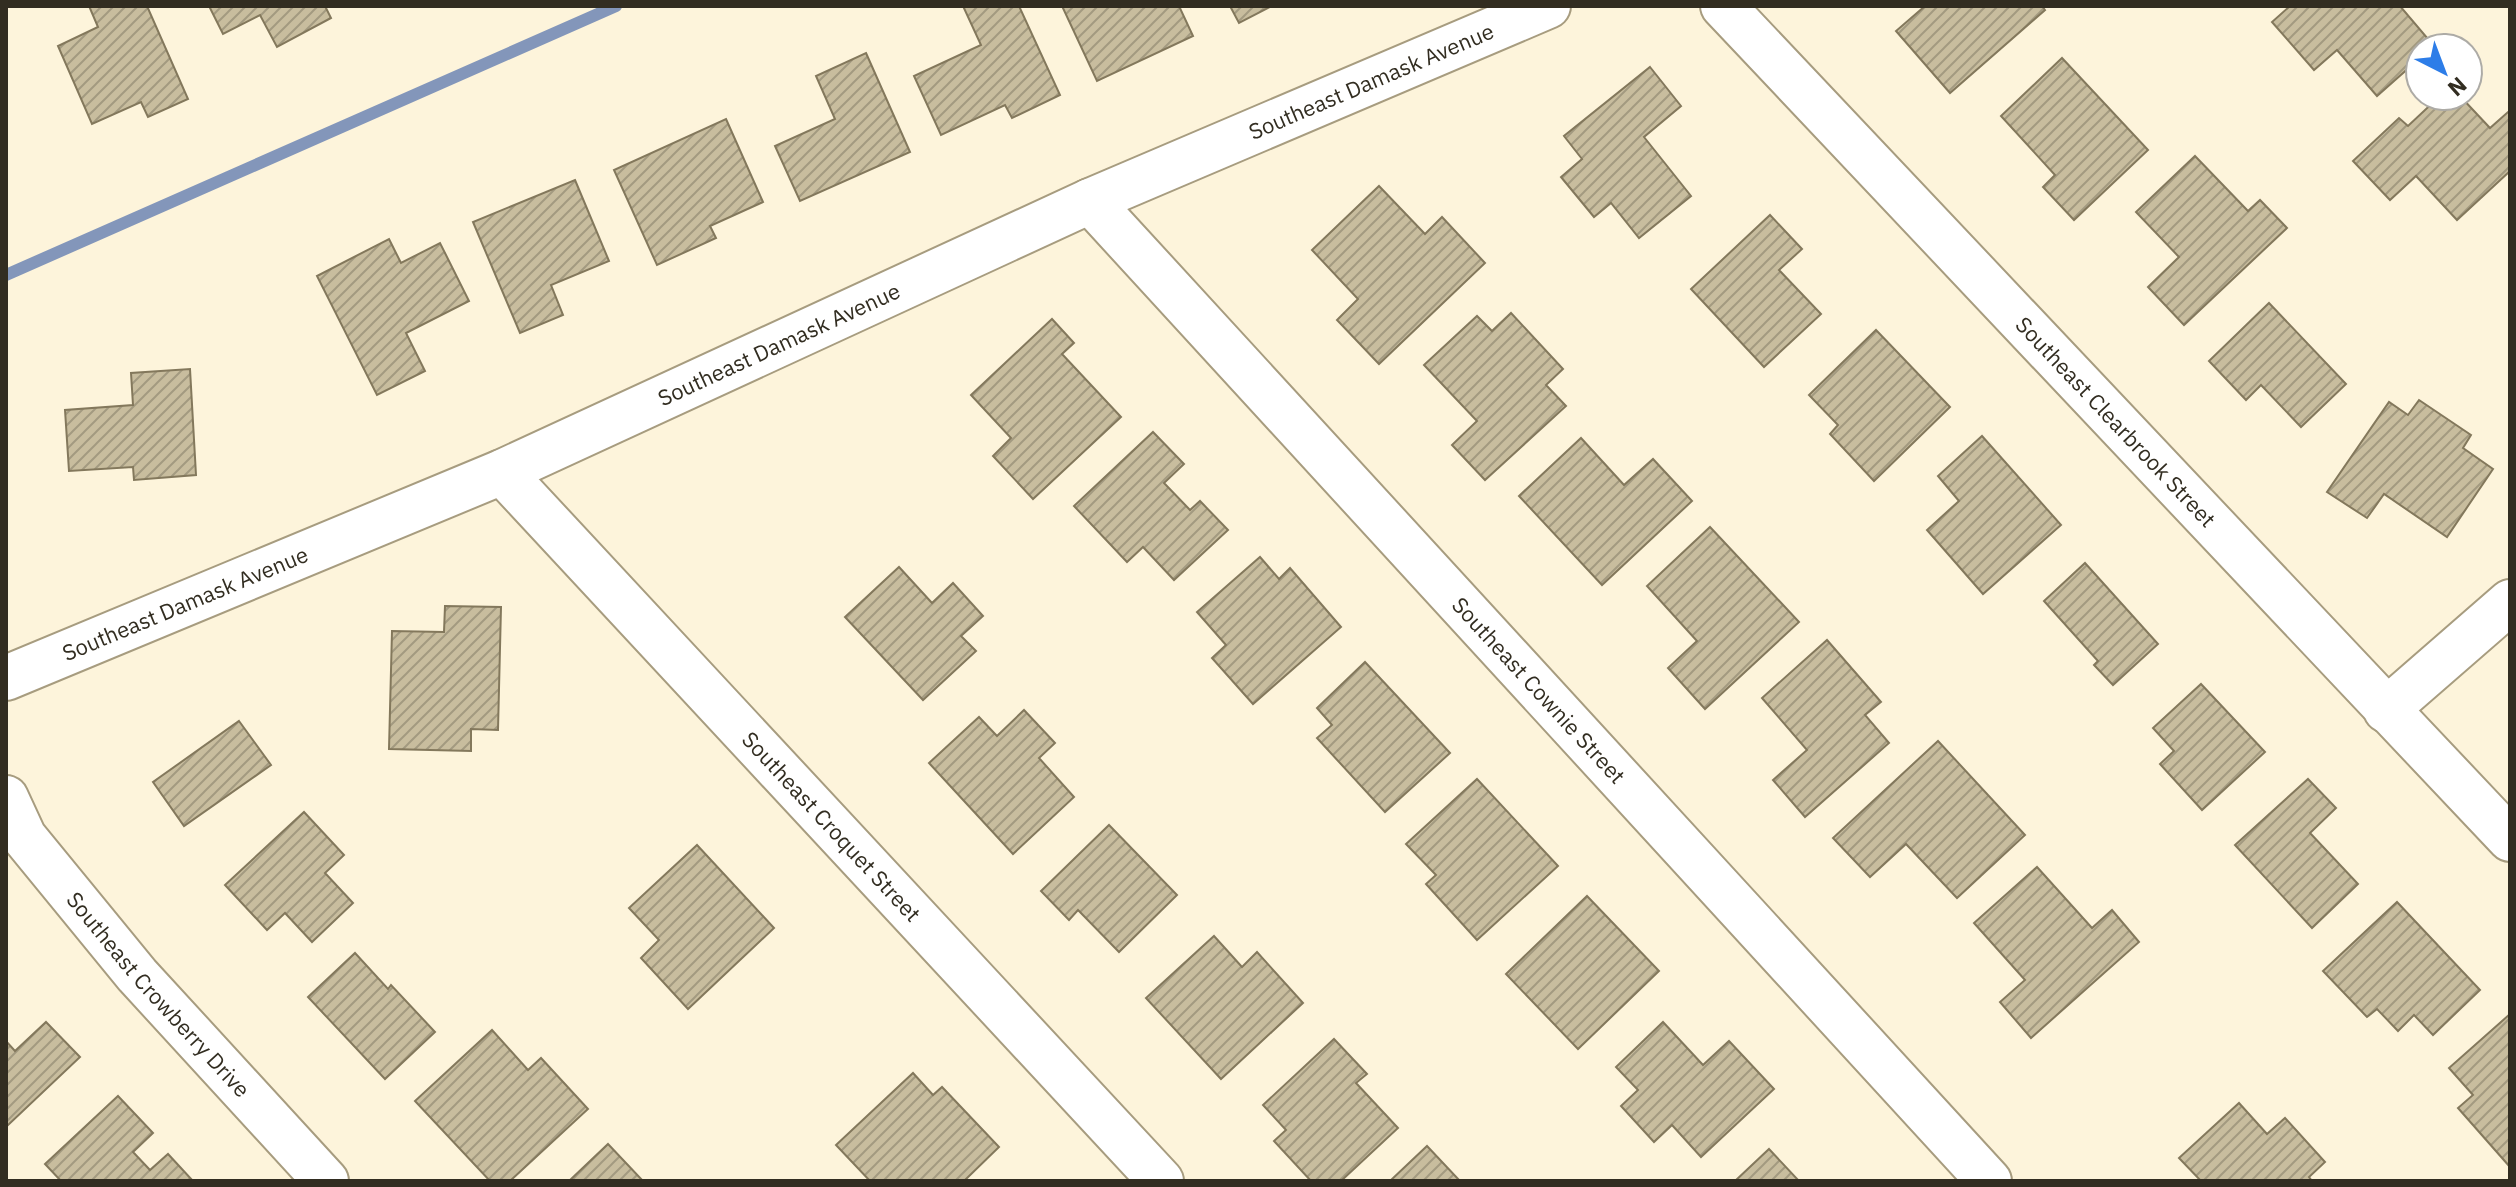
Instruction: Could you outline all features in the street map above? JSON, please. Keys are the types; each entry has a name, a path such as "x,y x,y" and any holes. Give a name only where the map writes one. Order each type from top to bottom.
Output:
{"street":[{"name":"Southeast Damask Avenue","path":"6,678 502,472 1090,201 1548,6"},
{"name":"Southeast Clearbrook Street","path":"1723,6 2510,839"},
{"name":"Southeast Cownie Street","path":"1090,201 1989,1181"},
{"name":"Southeast Croquet Street","path":"502,472 1161,1181"},
{"path":"2386,710 2510,602"},
{"name":"Southeast Crowberry Drive","path":"6,798 24,837 137,975 326,1181"}],"building":[{"path":"89,6 147,6 188,99 148,117 141,102 92,124 58,46 98,27"},
{"path":"209,6 325,6 331,18 277,47 260,15 223,34"},
{"path":"963,6 1019,6 1060,95 1012,118 1005,105 941,135 914,76 981,45"},
{"path":"1062,6 1179,6 1193,36 1097,81"},
{"path":"1230,6 1272,6 1239,23"},
{"path":"1925,6 2042,6 2045,10 1950,93 1896,31"},
{"path":"2290,6 2400,6 2422,32 2404,32 2404,72 2377,96 2337,50 2314,70 2272,22"},
{"path":"866,53 910,152 800,201 775,146 835,119 816,76"},
{"path":"2062,58 2148,150 2074,220 2043,187 2055,175 2001,116"},
{"path":"1650,67 1681,106 1644,137 1691,196 1639,238 1611,203 1594,217 1561,177 1582,159 1564,136"},
{"path":"2423,112 2475,112 2490,128 2508,112 2510,171 2457,220 2416,176 2390,200 2353,161 2399,118 2408,126"},
{"path":"726,119 763,202 710,226 716,238 657,265 614,170"},
{"path":"2195,156 2248,211 2260,200 2287,228 2184,325 2148,287 2179,257 2136,212"},
{"path":"575,180 609,261 551,285 563,315 520,333 473,222"},
{"path":"1379,186 1425,234 1442,217 1485,263 1379,364 1337,320 1358,299 1312,250"},
{"path":"1770,215 1802,249 1779,270 1821,314 1764,367 1691,289"},
{"path":"389,239 401,263 440,243 469,301 406,333 425,371 377,395 317,276"},
{"path":"2269,303 2346,384 2301,427 2261,385 2246,400 2209,361"},
{"path":"1511,313 1563,369 1546,385 1566,406 1485,480 1452,445 1477,421 1424,365 1477,316 1492,331"},
{"path":"1052,319 1074,343 1062,354 1121,417 1033,499 993,456 1011,438 971,395"},
{"path":"1876,330 1950,407 1874,481 1830,434 1838,425 1809,395"},
{"path":"190,369 196,475 134,480 133,467 69,471 65,410 133,405 131,373"},
{"path":"2419,400 2471,435 2463,448 2493,469 2447,537 2384,494 2367,518 2327,492 2389,402 2408,415"},
{"path":"1153,432 1184,464 1164,483 1190,510 1200,501 1228,530 1174,580 1143,547 1127,562 1074,506"},
{"path":"1982,436 2061,525 1983,594 1927,530 1959,501 1938,476"},
{"path":"1581,438 1624,485 1653,459 1692,501 1602,585 1519,496"},
{"path":"1710,527 1799,622 1705,709 1668,668 1697,641 1647,586"},
{"path":"1260,557 1279,579 1290,568 1341,627 1253,704 1212,658 1226,645 1197,612"},
{"path":"2085,563 2158,644 2113,685 2094,665 2098,661 2044,601"},
{"path":"899,567 932,603 953,583 983,616 961,636 976,651 923,700 845,617"},
{"path":"445,606 501,607 498,730 471,729 471,751 389,749 392,631 444,632"},
{"path":"1827,640 1881,702 1865,715 1889,743 1805,817 1773,780 1807,750 1762,698"},
{"path":"1365,662 1450,753 1385,812 1317,738 1332,725 1317,708"},
{"path":"2201,684 2265,752 2202,810 2160,764 2174,751 2153,728"},
{"path":"1024,710 1055,743 1039,758 1074,797 1013,854 929,763 979,717 997,736"},
{"path":"239,721 271,765 184,826 153,782"},
{"path":"1938,741 2025,835 1957,898 1906,844 1870,877 1833,838"},
{"path":"1477,779 1558,866 1477,940 1426,884 1436,875 1406,844"},
{"path":"2308,779 2336,808 2310,833 2358,884 2312,928 2235,845"},
{"path":"304,812 344,855 325,873 353,903 312,942 285,913 267,930 225,885"},
{"path":"1109,825 1177,895 1119,952 1078,910 1069,920 1041,891"},
{"path":"697,845 774,928 688,1009 641,958 659,940 629,908"},
{"path":"2037,867 2092,928 2112,910 2139,942 2031,1038 2000,1002 2025,980 1974,923"},
{"path":"1587,896 1659,971 1578,1049 1506,974"},
{"path":"2397,902 2480,990 2433,1035 2414,1015 2398,1031 2377,1009 2367,1017 2323,971"},
{"path":"1214,936 1242,967 1257,952 1303,1003 1221,1079 1146,998"},
{"path":"355,953 388,989 391,985 435,1032 385,1079 308,997"},
{"path":"2510,1014 2510,1167 2458,1108 2473,1095 2449,1068"},
{"path":"46,1022 80,1057 6,1127 6,1041 15,1051"},
{"path":"1663,1022 1703,1065 1729,1041 1774,1089 1701,1157 1672,1125 1654,1142 1621,1106 1638,1090 1616,1067"},
{"path":"492,1030 528,1070 541,1058 588,1109 510,1181 490,1181 415,1101"},
{"path":"1334,1039 1367,1074 1356,1083 1398,1128 1341,1181 1311,1181 1274,1141 1286,1130 1263,1105"},
{"path":"913,1073 933,1095 942,1087 999,1147 964,1181 870,1181 836,1145"},
{"path":"118,1096 153,1133 133,1152 150,1170 168,1154 193,1181 61,1181 45,1164"},
{"path":"2239,1103 2267,1134 2285,1118 2325,1162 2309,1177 2312,1181 2201,1181 2179,1158"},
{"path":"608,1144 643,1181 569,1181"},
{"path":"1427,1146 1460,1181 1390,1181"},
{"path":"1769,1149 1799,1181 1735,1181"}],"waterway":[{"path":"6,275 616,6"}]}
